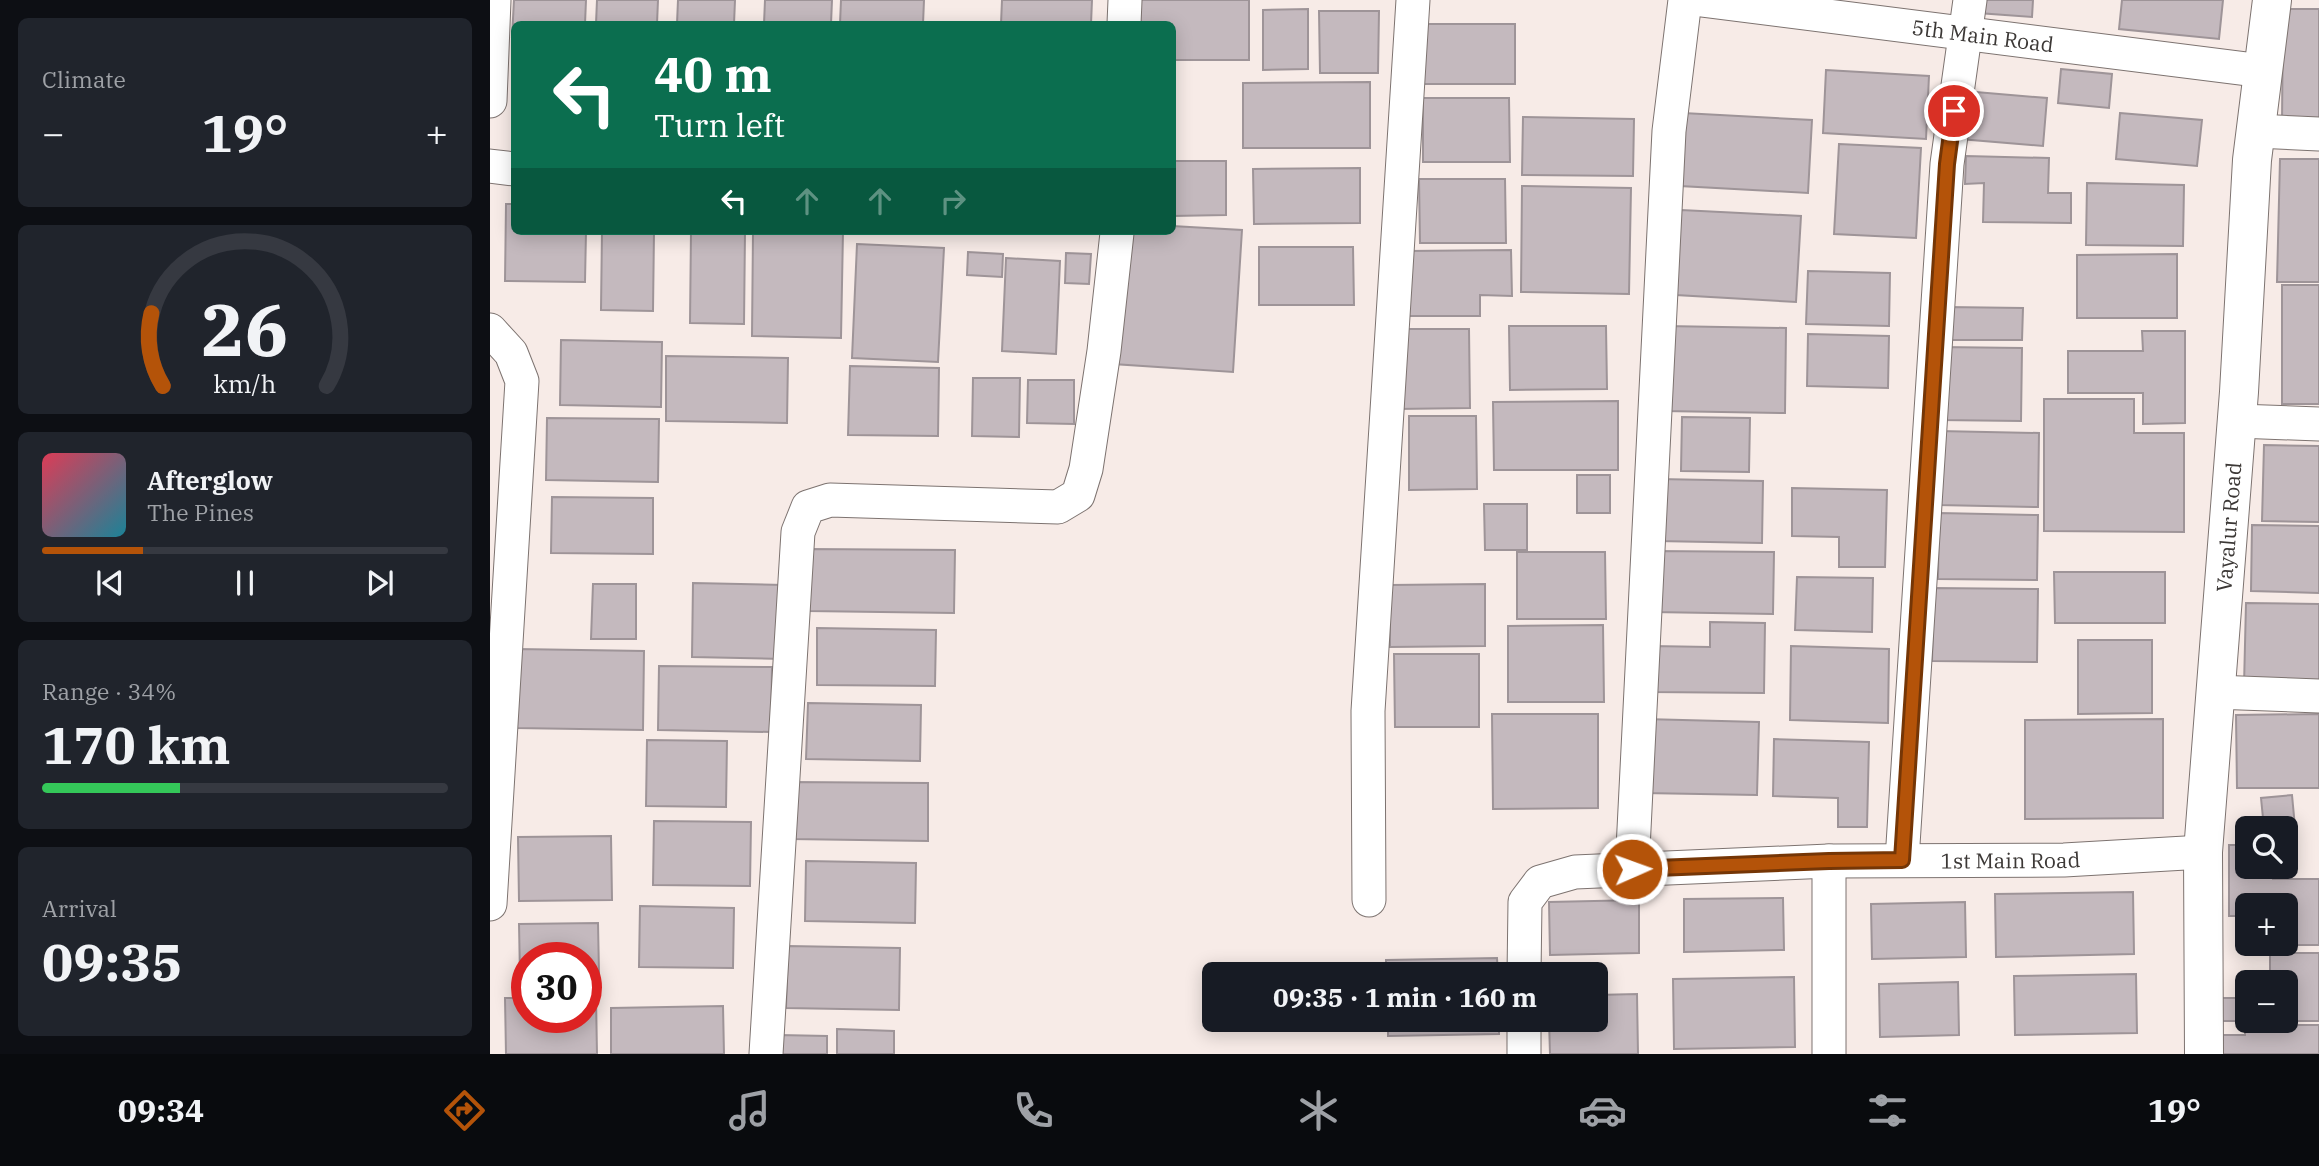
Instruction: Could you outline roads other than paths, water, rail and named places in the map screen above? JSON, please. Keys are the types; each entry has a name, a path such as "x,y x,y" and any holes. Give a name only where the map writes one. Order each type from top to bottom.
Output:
{"main road":[{"name":"Vayalur Road","path":"2203,1054 2203,852 2237,421 2252,160 2272,0"}],"street":[{"path":"490,101 494,0"},
{"path":"1124,21 1125,0"},
{"path":"1369,900 1368,711 1413,0"},
{"path":"1632,869 1670,131 1685,0"},
{"name":"5th Main Road","path":"1701,0 2263,71"},
{"path":"1902,860 1947,164 1970,0"},
{"path":"2256,131 2319,134"},
{"path":"490,166 511,169"},
{"path":"766,1054 798,532 808,507 831,500 1058,507 1078,495 1086,469 1104,351 1113,235"},
{"path":"490,330 511,353 522,381 490,904"},
{"path":"2237,421 2319,424"},
{"path":"2214,692 2319,696"},
{"name":"1st Main Road","path":"1524,962 1525,902 1540,882 1575,872 1829,861 2064,860 2203,852"},
{"path":"1829,861 1829,1054"},
{"path":"1524,1032 1524,1054"}]}
